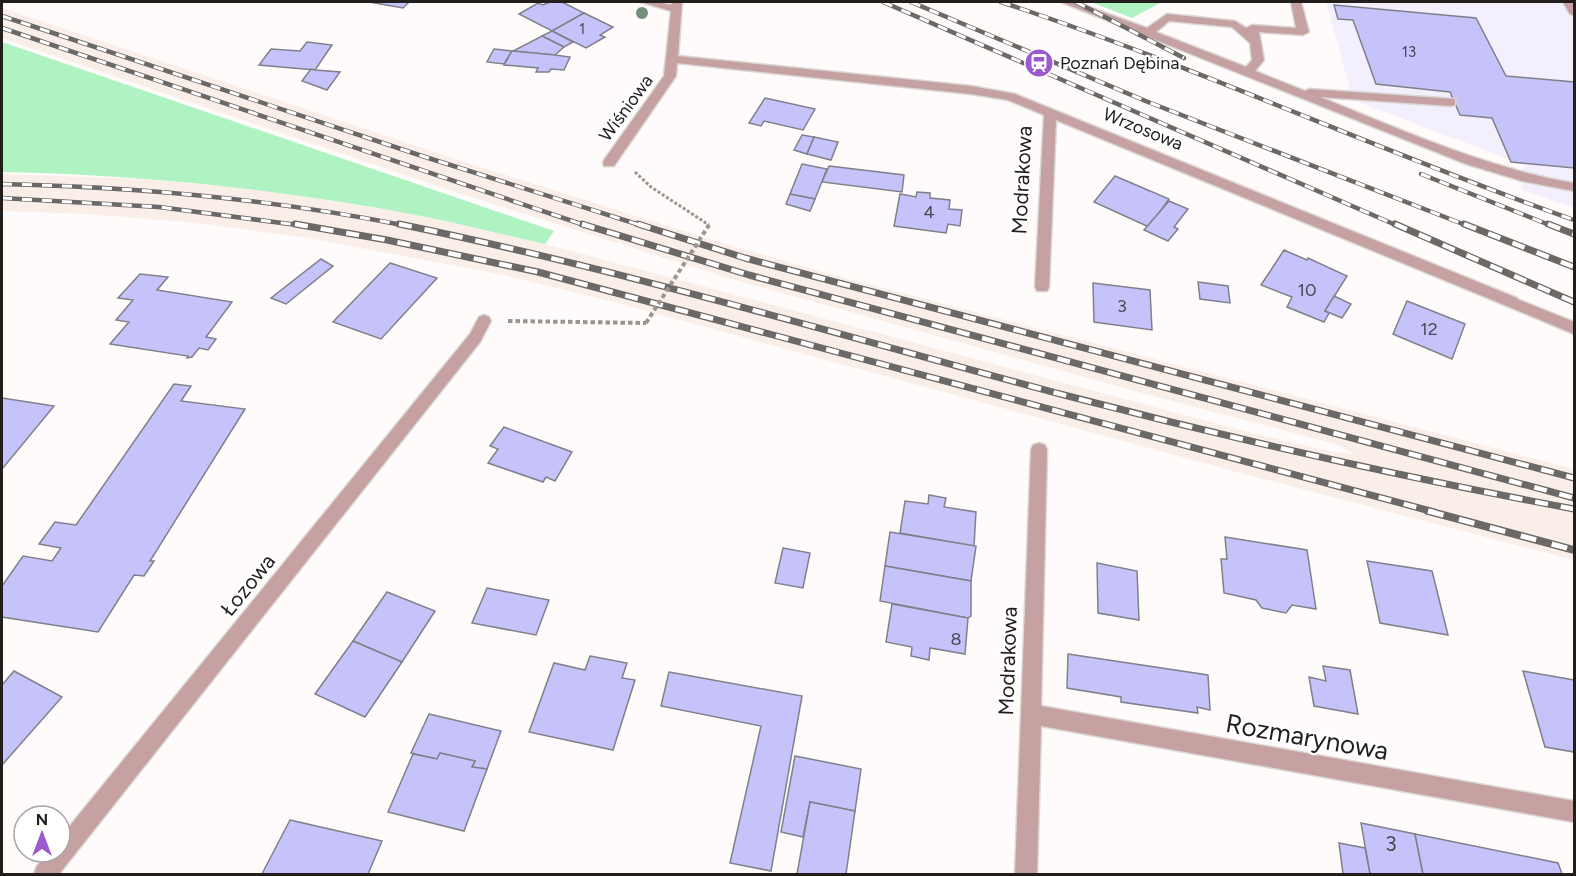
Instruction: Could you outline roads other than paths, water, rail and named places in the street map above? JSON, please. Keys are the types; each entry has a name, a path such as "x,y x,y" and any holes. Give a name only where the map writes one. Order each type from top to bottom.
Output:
{"street":[{"path":"646,2 676,5"},
{"path":"1066,2 1149,32 1454,154 1526,177 1575,187"},
{"path":"1149,32 1167,17 1303,32 1296,2"},
{"path":"1568,2 1575,12"},
{"name":"Wiśniowa","path":"609,163 670,76 676,5"},
{"path":"1234,24 1256,42"},
{"path":"1248,73 1258,60 1252,28"},
{"name":"Wrzosowa","path":"673,59 993,93 1050,112 1575,328"},
{"path":"1297,92 1451,102"},
{"name":"Modrakowa","path":"1042,287 1050,112"},
{"name":"Łozowa","path":"45,874 460,357 475,338 484,321"},
{"name":"Modrakowa","path":"1026,874 1039,450"},
{"name":"Rozmarynowa","path":"1030,714 1575,812"}],"railway":[{"path":"883,2 1398,226"},
{"path":"911,2 1148,102 1468,226"},
{"path":"1001,2 1217,81 1430,166 1574,220"},
{"path":"1076,2 1184,58"},
{"path":"2,16 422,156 643,226"},
{"path":"2,28 587,226"},
{"path":"1421,174 1552,226"},
{"path":"2,184 155,191 205,196 306,208 407,226"},
{"path":"2,198 159,207 305,226"},
{"path":"295,224 387,240 538,272 1434,512"},
{"path":"399,224 650,283 1191,427 1382,470 1574,509"},
{"path":"582,224 749,275 1574,498"},
{"path":"638,224 745,258 1574,478"},
{"path":"1395,224 1574,302"},
{"path":"1464,224 1574,267"},
{"path":"1548,224 1574,234"},
{"path":"1428,511 1574,550"}],"place":[{"name":"Poznań Dębina","path":"1039,63"}]}
